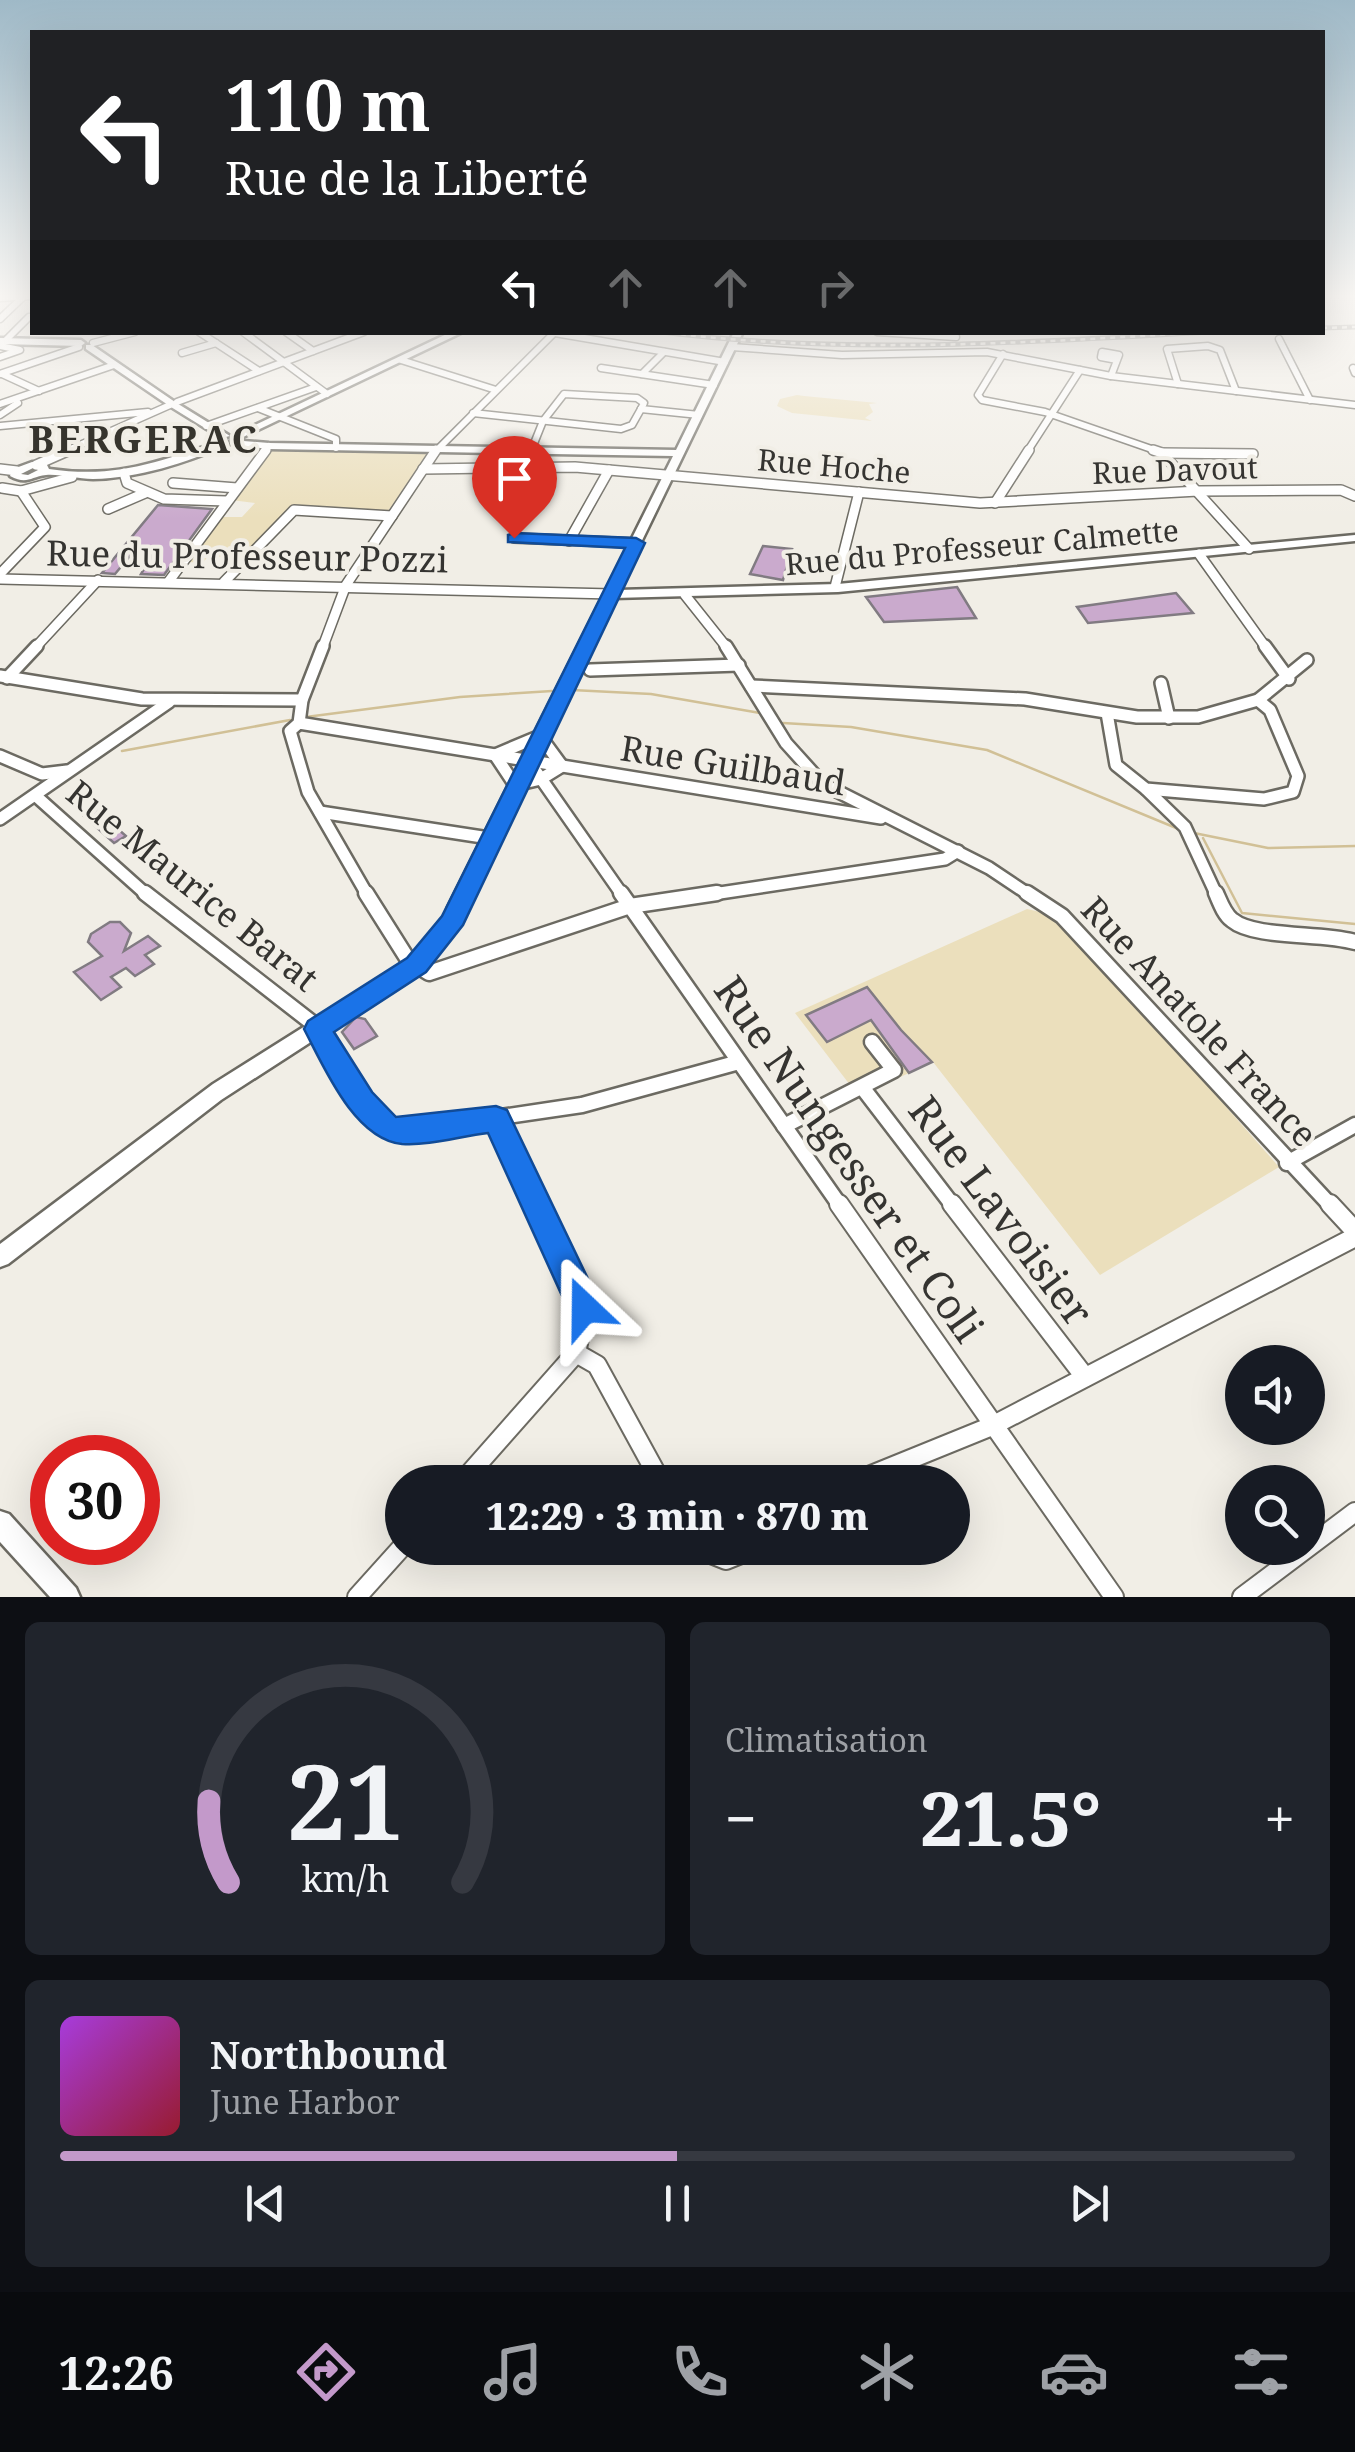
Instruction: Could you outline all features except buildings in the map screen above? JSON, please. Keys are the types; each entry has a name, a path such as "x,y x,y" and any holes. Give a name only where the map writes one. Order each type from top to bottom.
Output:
{"main road":[{"path":"120,370 230,439 269,446 680,453"},
{"path":"1,488 40,471 66,476 124,473 174,463 380,370"},
{"path":"0,1256 215,1094 314,1026 418,965 454,918 489,838 721,370"},
{"name":"Rue du Professeur Calmette","path":"612,594 835,588 1355,538"},
{"path":"0,1523 67,1597"}],"street":[{"path":"0,405 104,370"},
{"path":"40,471 148,412 263,370"},
{"path":"291,370 327,394"},
{"path":"431,370 496,390"},
{"path":"516,370 437,449 346,585 302,700 299,723 290,731 295,758 334,844 418,965 630,906 946,858 958,851"},
{"path":"611,370 714,384"},
{"path":"642,374 646,370"},
{"path":"995,370 979,398 1051,414 1162,454 1253,454"},
{"path":"995,503 1080,370 1355,406"},
{"path":"1111,376 1114,370"},
{"path":"1173,370 1178,384"},
{"path":"1228,370 1236,391"},
{"path":"1295,370 1310,400"},
{"path":"1,374 39,392"},
{"path":"206,426 316,387"},
{"path":"0,415 39,392"},
{"path":"474,413 543,420 629,428 644,403 638,398 560,396 543,420 531,451"},
{"path":"0,405 12,407"},
{"path":"258,408 336,440 336,448"},
{"path":"641,410 699,415"},
{"path":"0,426 148,412"},
{"path":"169,581 207,535 226,501 269,446"},
{"path":"1162,454 1250,549"},
{"path":"516,504 526,466"},
{"name":"Rue Hoche","path":"424,469 526,466 609,470 995,503"},
{"path":"0,469 20,480 45,527 0,576"},
{"path":"569,540 609,470"},
{"path":"124,473 128,483 145,493 226,501"},
{"path":"20,480 66,476"},
{"path":"174,484 237,488"},
{"name":"Rue Davout","path":"995,503 1198,491 1341,490 1355,496"},
{"path":"835,588 859,492"},
{"path":"108,509 145,493"},
{"path":"224,582 292,511 392,516"},
{"path":"514,538 636,543"},
{"path":"1199,554 1289,679"},
{"name":"Rue du Professeur Pozzi","path":"0,576 612,594"},
{"path":"3,677 98,580"},
{"name":"Rue Anatole France","path":"686,595 739,665 793,754 824,784 958,851 1062,916 1355,1234"},
{"path":"751,686 1025,698 1108,713 1198,717 1258,700 1289,679 1307,660"},
{"path":"590,670 739,665"},
{"path":"3,677 142,699 302,700"},
{"path":"1161,683 1170,718"},
{"path":"142,699 146,714"},
{"path":"1146,788 1264,799 1293,792 1298,776 1284,739 1270,710 1258,700"},
{"path":"0,818 146,714 171,701"},
{"path":"1108,713 1116,765 1146,788 1188,832 1228,918 1245,928 1333,934 1355,942"},
{"path":"299,723 495,755 540,736 562,766 541,779 515,785 495,755"},
{"name":"Rue Guilbaud","path":"495,755 896,820"},
{"path":"0,756 46,778 36,796"},
{"name":"Rue Nungesser et Coli","path":"528,760 1114,1597"},
{"path":"42,774 72,770"},
{"path":"816,807 824,784"},
{"name":"Rue Maurice Barat","path":"36,796 142,890 314,1026 373,1116 388,1128 406,1132 496,1119"},
{"path":"320,812 489,838"},
{"path":"784,1126 894,1070 872,1042"},
{"path":"477,1465 576,1354 585,1308 496,1119 603,1100 740,1062"},
{"name":"Rue Lavoisier","path":"862,1087 1084,1378"},
{"path":"1288,1163 1355,1125"},
{"path":"893,1465 983,1426 992,1426 1355,1234"},
{"path":"576,1354 597,1365 652,1465"},
{"path":"1242,1597 1355,1512"},
{"path":"357,1597 386,1565"}],"shaded area":[{"path":"797,395 877,403 869,404 873,412 865,418 872,421 792,413 777,406 780,399"},
{"path":"272,450 428,454 388,511 298,507 242,558 208,556 203,563 188,562 222,517 242,517 255,503 231,500"},
{"path":"1027,909 1049,914 1089,951 1279,1167 1100,1275 933,1062 872,1090 850,1085 795,1013"}],"waterway":[{"path":"572,690 651,694 760,713"},
{"path":"306,717 460,697 552,691"},
{"path":"122,751 290,720"},
{"path":"783,723 851,727 987,750 1181,830"},
{"path":"1194,833 1268,848 1355,846"},
{"path":"1203,838 1242,913 1355,924"}],"district":[{"name":"BERGERAC","path":"144,440"}],"route":[{"path":"514,538 636,543 440,940 416,965 318,1029 362,1101 388,1128 406,1132 496,1119 585,1308"}]}
